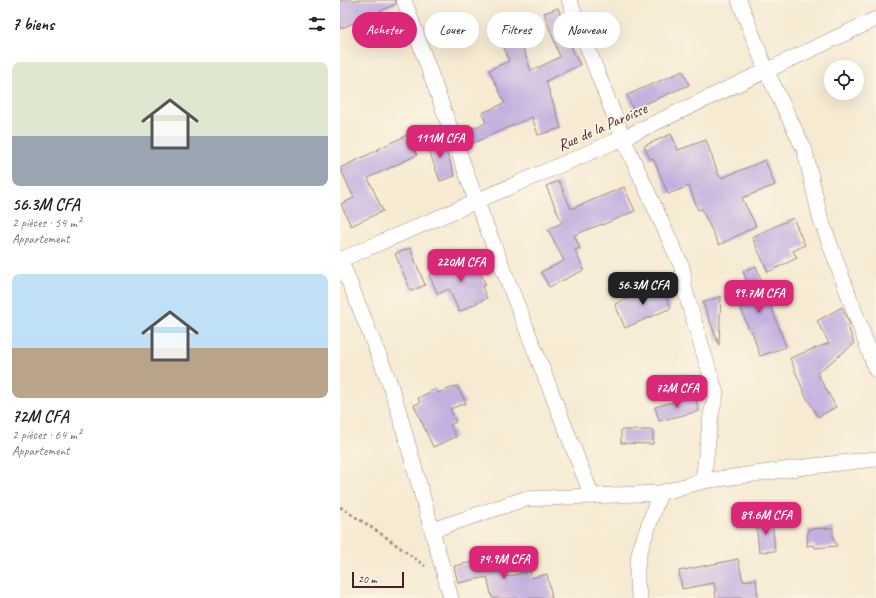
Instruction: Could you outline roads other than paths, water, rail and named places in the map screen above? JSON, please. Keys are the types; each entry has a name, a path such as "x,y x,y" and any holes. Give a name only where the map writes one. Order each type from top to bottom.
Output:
{"street":[{"path":"404,0 476,200 592,496"},
{"path":"569,0 622,138 682,267 684,288 716,394 711,415 703,481"},
{"path":"739,0 766,70 805,151 820,217 876,370"},
{"name":"Rue de la Paroisse","path":"340,259 622,138 876,19"},
{"path":"340,259 389,381 451,598"},
{"path":"432,530 524,499 660,493 703,481 876,459"},
{"path":"640,598 637,584 639,553 660,493"}]}
